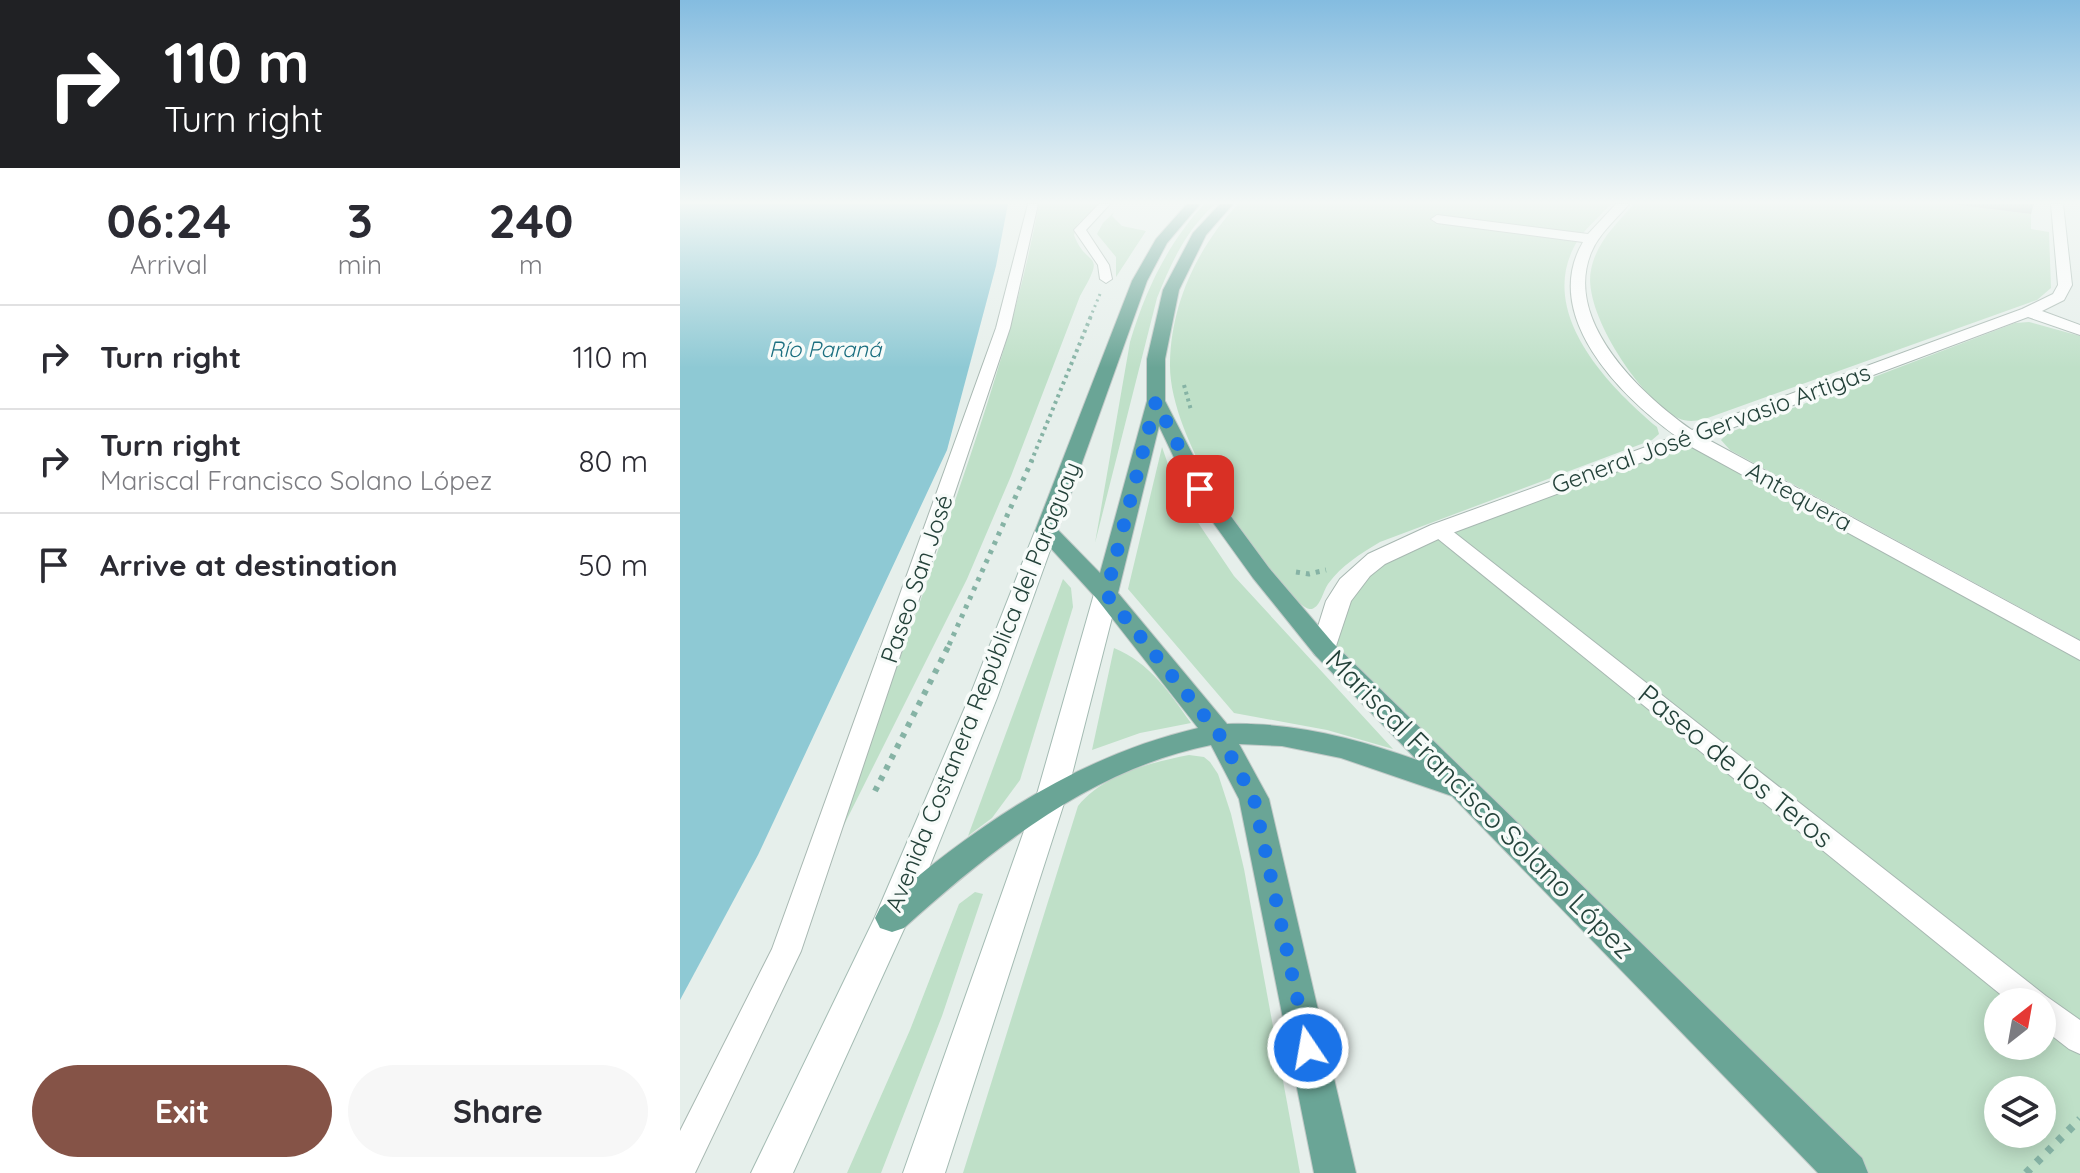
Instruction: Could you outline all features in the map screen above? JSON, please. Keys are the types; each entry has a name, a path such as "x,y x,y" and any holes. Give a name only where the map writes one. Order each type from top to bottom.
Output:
{"main road":[{"name":"Avenida Costanera República del Paraguay","path":"1046,531 1120,334 1134,288 1148,259"},
{"path":"1106,594 1156,401 1156,359 1171,290 1187,259"},
{"name":"Mariscal Francisco Solano López","path":"1156,401 1200,489 1261,573 1324,649 1847,1173"},
{"path":"1046,531 1106,594 1219,734 1254,799 1335,1173"},
{"path":"892,918 950,865 1052,794 1110,767 1219,734 1319,741 1371,755 1466,790"}],"street":[{"name":"Paseo San José","path":"680,1167 786,951 998,343 1019,259"},
{"path":"1100,259 1106,279"},
{"name":"Antequera","path":"1583,259 1578,280 1581,306 1593,336 1629,388 1689,437 2080,652"},
{"name":"General José Gervasio Artigas","path":"1324,649 1335,606 1347,584 1362,568 1384,554 1439,530 2028,312 2059,297 2064,291 2061,259"},
{"path":"2028,312 2080,330"},
{"name":"Paseo de los Teros","path":"1439,530 2015,988"},
{"name":"Avenida Costanera República del Paraguay","path":"772,1173 892,918 983,698 1046,531"},
{"path":"924,1173 1052,794 1106,594"},
{"path":"2056,1020 2080,1039"}],"path":[{"path":"870,800 907,733 1030,467 1106,279"},
{"path":"1184,372 1193,417"},
{"path":"1288,570 1309,574 1331,567"},
{"path":"2026,1173 2080,1119"}],"green space":[{"path":"1027,259 1092,261 1093,271 1080,296 1011,476 967,579 821,871 900,658 972,450 1010,328"},
{"path":"1116,259 1128,259 1116,277"},
{"path":"1165,259 1175,259 1157,298 1095,543 1130,342 1151,286"},
{"path":"1198,259 1570,259 1565,293 1570,319 1582,344 1598,368 1657,427 1659,434 1652,440 1380,542 1339,571 1315,607 1303,606 1274,576 1228,512 1210,484 1183,425 1173,394 1170,363 1175,319"},
{"path":"2050,259 2051,288 2037,300 1693,421 1678,418 1663,408 1617,353 1605,331 1591,288 1594,260"},
{"path":"2029,322 2080,336 2080,640 1730,450 1721,440 1728,433 2015,323"},
{"path":"1689,437 2080,652 2080,1173 1847,1173 1324,649 1362,568"},
{"path":"1162,447 1178,493 1234,576 1393,749 1327,730 1234,713 1128,589"},
{"path":"1063,579 1071,588 1073,607 1020,780 992,818 968,836"},
{"path":"1114,648 1148,670 1191,723 1140,733 1092,750"},
{"path":"1189,755 1204,757 1210,762 1218,774 1231,814 1300,1173 963,1173 1078,806 1088,795 1114,778 1144,766"},
{"path":"975,892 983,894 942,1016 881,1173 847,1173 910,1030 959,904"}],"water":[{"name":"Río Paraná","path":"680,259 997,259 947,450 758,855 680,1000"}],"route":[{"path":"1200,489 1156,401 1106,594 1219,734 1254,799 1308,1048"}]}
